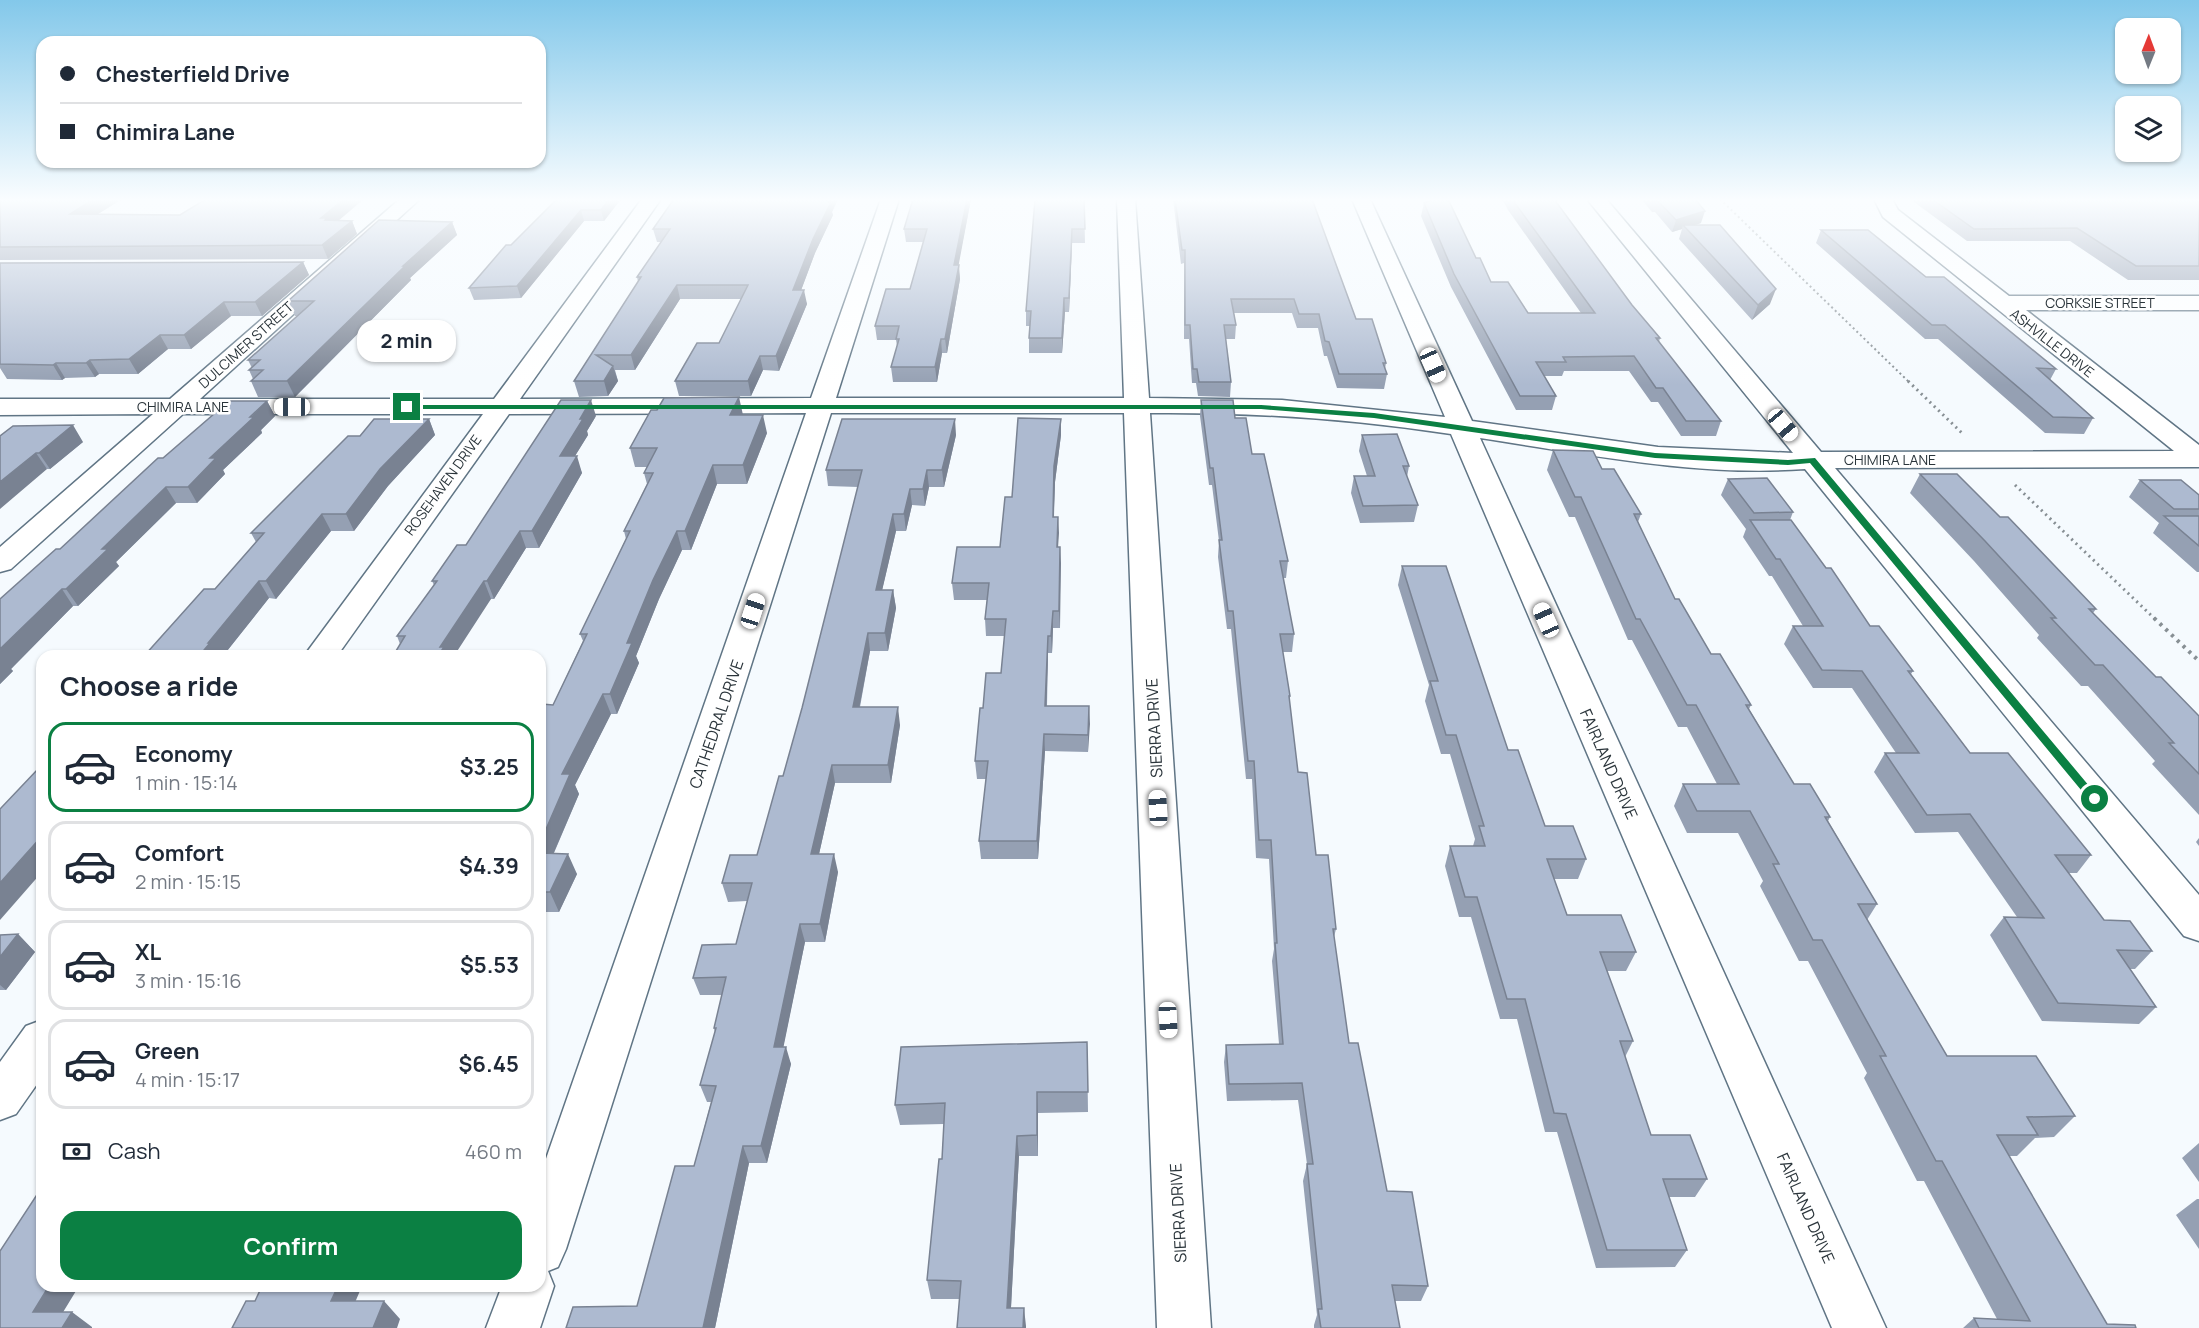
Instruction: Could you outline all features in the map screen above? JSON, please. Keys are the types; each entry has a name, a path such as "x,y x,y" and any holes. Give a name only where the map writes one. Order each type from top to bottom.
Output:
{"street":[{"name":"DULCIMER STREET","path":"0,563 176,407 329,261"},
{"name":"ROSEHAVEN DRIVE","path":"324,650 607,261"},
{"name":"CATHEDRAL DRIVE","path":"546,1231 870,261"},
{"name":"SIERRA DRIVE","path":"1130,261 1184,1328"},
{"name":"FAIRLAND DRIVE","path":"1387,261 1859,1328"},
{"path":"1647,261 2199,924"},
{"name":"ASHVILLE DRIVE","path":"1949,261 2199,459"},
{"name":"CORKSIE STREET","path":"2001,303 2199,303"},
{"name":"CHIMIRA LANE","path":"0,408 1138,406 1298,408 1460,427 1605,450 1683,458 1788,463 1812,460 2199,459"},
{"path":"0,1099 36,1048"},
{"path":"513,1328 526,1292"}],"path":[{"path":"1784,261 2199,661"}],"building":[{"path":"333,261 409,261 287,381 251,381 263,370 249,370 260,360 248,360 314,301 288,301"},
{"path":"492,261 538,261 517,286 469,288"},
{"path":"648,261 804,261 793,290 804,290 776,356 760,356 748,381 675,381 697,343 719,343 748,285 677,285 631,355 596,355 613,366 604,381 574,381 641,277 637,277"},
{"path":"918,261 955,261 954,265 959,265 945,339 941,339 935,367 891,367 899,339 896,339 899,326 875,326 886,289 910,289"},
{"path":"1030,261 1071,261 1069,298 1064,298 1062,338 1029,338 1031,311 1026,311"},
{"path":"1185,261 1335,261 1356,319 1372,319 1386,363 1383,363 1387,374 1339,374 1329,342 1325,341 1319,314 1299,314 1294,299 1231,299 1236,325 1224,325 1231,382 1199,382 1197,369 1193,369 1190,325 1185,325"},
{"path":"1448,261 1481,261 1491,282 1508,282 1528,313 1595,313 1557,261 1600,261 1721,421 1686,421 1663,388 1656,388 1634,356 1563,357 1566,362 1536,362 1556,396 1520,396"},
{"path":"1717,261 1751,261 1776,289 1758,305"},
{"path":"1857,261 1906,261 1926,277 1944,277 2056,369 2037,368 2093,418 2053,417 1945,325 1932,325"},
{"path":"2128,261 2199,261 2199,266 2136,266"},
{"path":"303,262 255,302 224,302 184,335 160,335 129,359 90,360 86,363 56,363 53,365 0,364 0,263"},
{"path":"739,397 730,415 763,415 743,465 713,465 685,531 677,531 653,580 627,643 632,643 610,694 603,694 562,774 570,774 546,829 546,704 553,705 587,634 580,634 630,531 624,531 653,473 644,473 657,448 630,448 651,410 657,410 664,398"},
{"path":"561,400 591,400 580,419 583,419 560,456 577,456 532,531 520,531 440,647 444,647 442,650 397,650 405,636 397,636 437,581 432,581 457,545 466,545"},
{"path":"1201,400 1233,400 1235,418 1246,418 1252,454 1264,454 1288,561 1280,561 1294,634 1280,634 1290,696 1298,772 1307,773 1316,855 1328,855 1336,929 1333,929 1349,1043 1358,1043 1387,1191 1412,1192 1428,1286 1392,1285 1400,1328 1321,1328 1318,1309 1322,1309 1307,1164 1313,1164 1302,1083 1229,1084 1226,1045 1283,1044 1275,943 1277,943 1271,840 1259,840 1254,761 1248,761 1233,611 1228,611 1213,468 1210,468"},
{"path":"229,401 267,401 250,417 254,417 210,458 216,458 188,487 166,487 102,549 108,549 66,589 62,589 0,649 0,599 56,549 60,549 158,458 163,458"},
{"path":"1018,418 1061,419 1054,466 1053,517 1058,517 1057,547 1060,547 1059,611 1053,611 1051,636 1048,636 1045,706 1089,706 1088,735 1044,734 1037,841 979,841 988,761 975,761 980,708 983,708 986,673 1001,673 1006,619 985,619 989,583 952,583 957,547 1000,547 1005,497 1012,497"},
{"path":"374,419 429,419 380,469 346,514 322,514 266,581 259,581 204,650 149,650 204,589 215,589 264,533 251,533 348,436 360,436"},
{"path":"842,419 955,419 942,470 927,470 923,489 910,489 904,514 893,514 876,590 893,590 885,633 868,633 853,707 898,707 888,765 832,765 811,854 834,854 820,924 800,924 774,1047 786,1047 761,1146 743,1146 703,1328 566,1328 573,1307 637,1306 675,1166 694,1166 716,1086 700,1085 716,1028 714,1028 726,977 693,978 702,945 736,944 752,883 722,883 730,855 757,855 779,776 783,776 802,708 862,470 826,470"},
{"path":"73,425 0,482 0,436 13,426"},
{"path":"1397,434 1409,466 1403,466 1418,505 1363,506 1354,476 1375,476 1362,435"},
{"path":"1553,450 1593,451 1602,469 1614,469 1641,514 1634,514 1675,599 1679,599 1711,654 1720,654 1751,705 1746,705 1794,784 1810,784 1830,817 1825,817 1877,904 1858,904 1947,1056 2036,1056 2075,1116 2027,1117 2038,1135 1997,1135 2107,1324 2135,1325 2136,1328 1979,1328 1974,1318 2030,1321 1942,1161 1936,1161 1880,1056 1886,1056 1822,940 1813,940 1773,864 1779,864 1750,811 1697,811 1683,784 1739,784 1696,705 1687,705 1640,619 1636,619 1581,497 1575,497"},
{"path":"1920,474 1957,474 2000,517 2008,517 2096,609 2089,609 2156,677 2161,677 2199,716 2199,774 2169,743 2174,743 2103,665 2095,665 2051,618 2056,618"},
{"path":"1767,478 1793,512 1754,513 1728,479"},
{"path":"2140,480 2181,480 2199,495 2199,509 2174,509"},
{"path":"2164,516 2199,516 2199,546"},
{"path":"1750,520 1791,520 1826,568 1831,568 1870,626 1879,626 1913,671 1908,671 1970,753 2008,753 2091,855 2055,855 2104,920 2130,921 2152,951 2117,950 2156,1007 2058,1003 2004,917 2044,918 1970,814 1927,815 1885,753 1919,753 1862,671 1822,670 1793,626 1823,626 1780,559 1776,559"},
{"path":"1402,566 1446,566 1508,750 1518,750 1545,826 1573,826 1586,859 1547,859 1567,915 1621,915 1636,952 1600,952 1633,1041 1620,1041 1651,1135 1690,1135 1707,1179 1663,1179 1687,1250 1607,1250 1566,1114 1554,1113 1525,999 1507,999 1477,897 1465,897 1450,846 1485,846 1479,826 1484,826 1456,735 1446,735 1430,681 1438,681"},
{"path":"36,771 36,843 0,883 0,809"},
{"path":"546,853 568,854 550,892 546,892"},
{"path":"18,934 0,957 0,935"},
{"path":"1087,1042 1088,1092 1037,1092 1037,1135 1017,1136 1007,1308 1024,1308 1023,1328 957,1328 961,1281 927,1280 939,1159 942,1159 945,1103 895,1105 901,1047"},
{"path":"36,1196 36,1292 45,1292 33,1312 72,1312 62,1328 0,1328 0,1251"},
{"path":"259,1292 335,1292 331,1301 384,1301 373,1328 232,1328 246,1301 255,1301"}],"route":[{"path":"407,407 1223,405 1298,408 1374,415 1526,439 1695,459 1788,463 1812,460 2095,799"}]}
